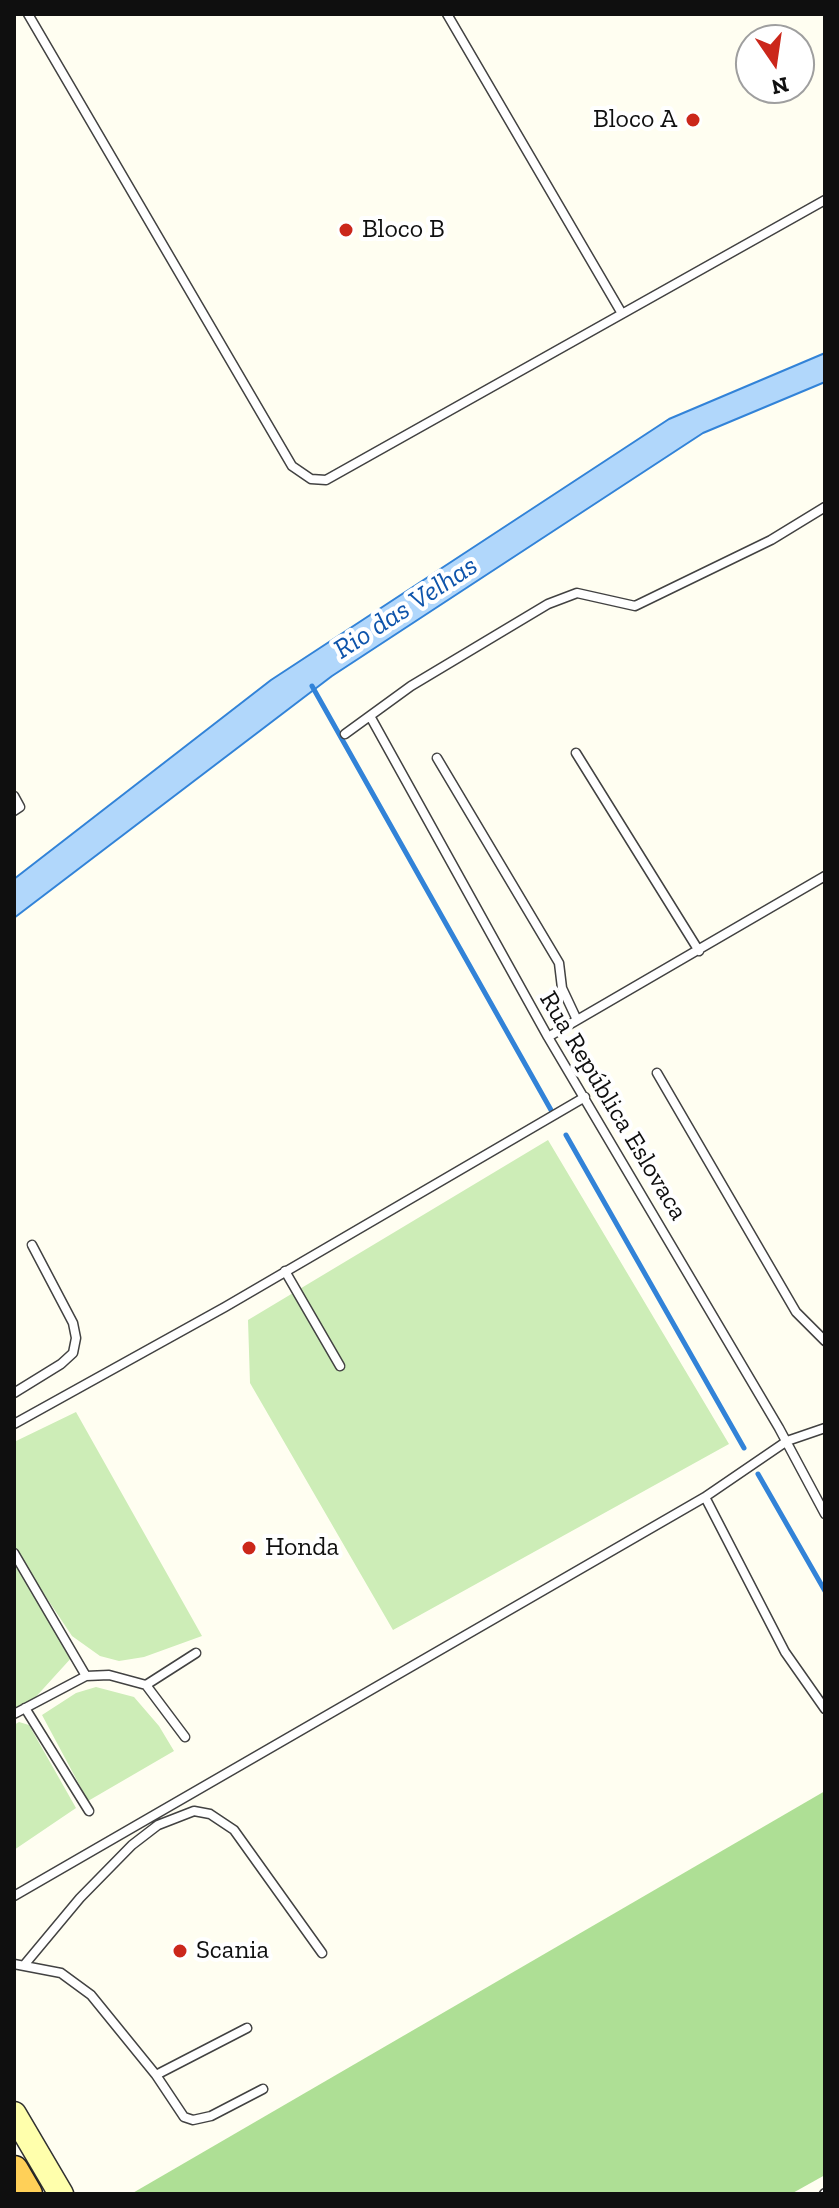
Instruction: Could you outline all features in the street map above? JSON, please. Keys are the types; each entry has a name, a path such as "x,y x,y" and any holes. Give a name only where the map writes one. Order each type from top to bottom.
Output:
{"highway":[{"path":"14,2170 28,2194"}],"main road":[{"path":"14,2114 61,2194"}],"lane":[{"path":"28,14 292,466 311,479 326,480 825,200"},
{"path":"447,14 621,312"},
{"path":"345,734 411,686 548,604 577,593 635,606 757,547 825,507"},
{"name":"Rua República Eslovaca","path":"370,716 548,1037 787,1441 825,1514"},
{"path":"576,753 699,951"},
{"path":"437,758 559,963 562,988 577,1020"},
{"path":"14,796 20,807 14,811"},
{"path":"548,1037 825,876"},
{"path":"657,1073 788,1300 807,1325 825,1341"},
{"path":"14,1424 585,1097"},
{"path":"14,1393 61,1364 73,1353 76,1338 73,1323 32,1245"},
{"path":"285,1271 340,1366"},
{"path":"14,1896 705,1497 787,1441 825,1428"},
{"path":"705,1497 785,1652 810,1693 825,1709"},
{"path":"14,1553 86,1676"},
{"path":"146,1685 196,1653"},
{"path":"14,1714 86,1676 109,1675 146,1685 185,1737"},
{"path":"25,1708 89,1811"},
{"path":"25,1964 80,1898 132,1845 158,1825 194,1811 210,1814 234,1830 322,1953"},
{"path":"14,1964 61,1973 91,1995 156,2075 178,2111 193,2120 211,2116 263,2089"},
{"path":"156,2075 247,2028"}],"green space":[{"path":"548,1140 729,1444 393,1630 250,1383 248,1320"},
{"path":"76,1412 202,1636 144,1657 119,1661 100,1656 72,1636 14,1549 14,1442"},
{"path":"14,1555 73,1656 33,1700 14,1710"},
{"path":"96,1687 134,1697 159,1726 174,1751 88,1801 42,1715 76,1693"},
{"path":"19,1722 29,1725 76,1808 14,1850 14,1725"},
{"path":"825,1791 825,2175 791,2194 131,2194"}],"water":[{"name":"Rio das Velhas","path":"825,353 825,382 703,433 332,676 14,918 14,879 271,680 669,419"}],"waterway":[{"path":"312,686 551,1110"},
{"path":"566,1135 744,1448"},
{"path":"758,1474 825,1591"}],"place":[{"name":"Bloco A","path":"693,120"},
{"name":"Bloco B","path":"346,230"},
{"name":"Honda","path":"249,1548"},
{"name":"Scania","path":"180,1951"}]}
